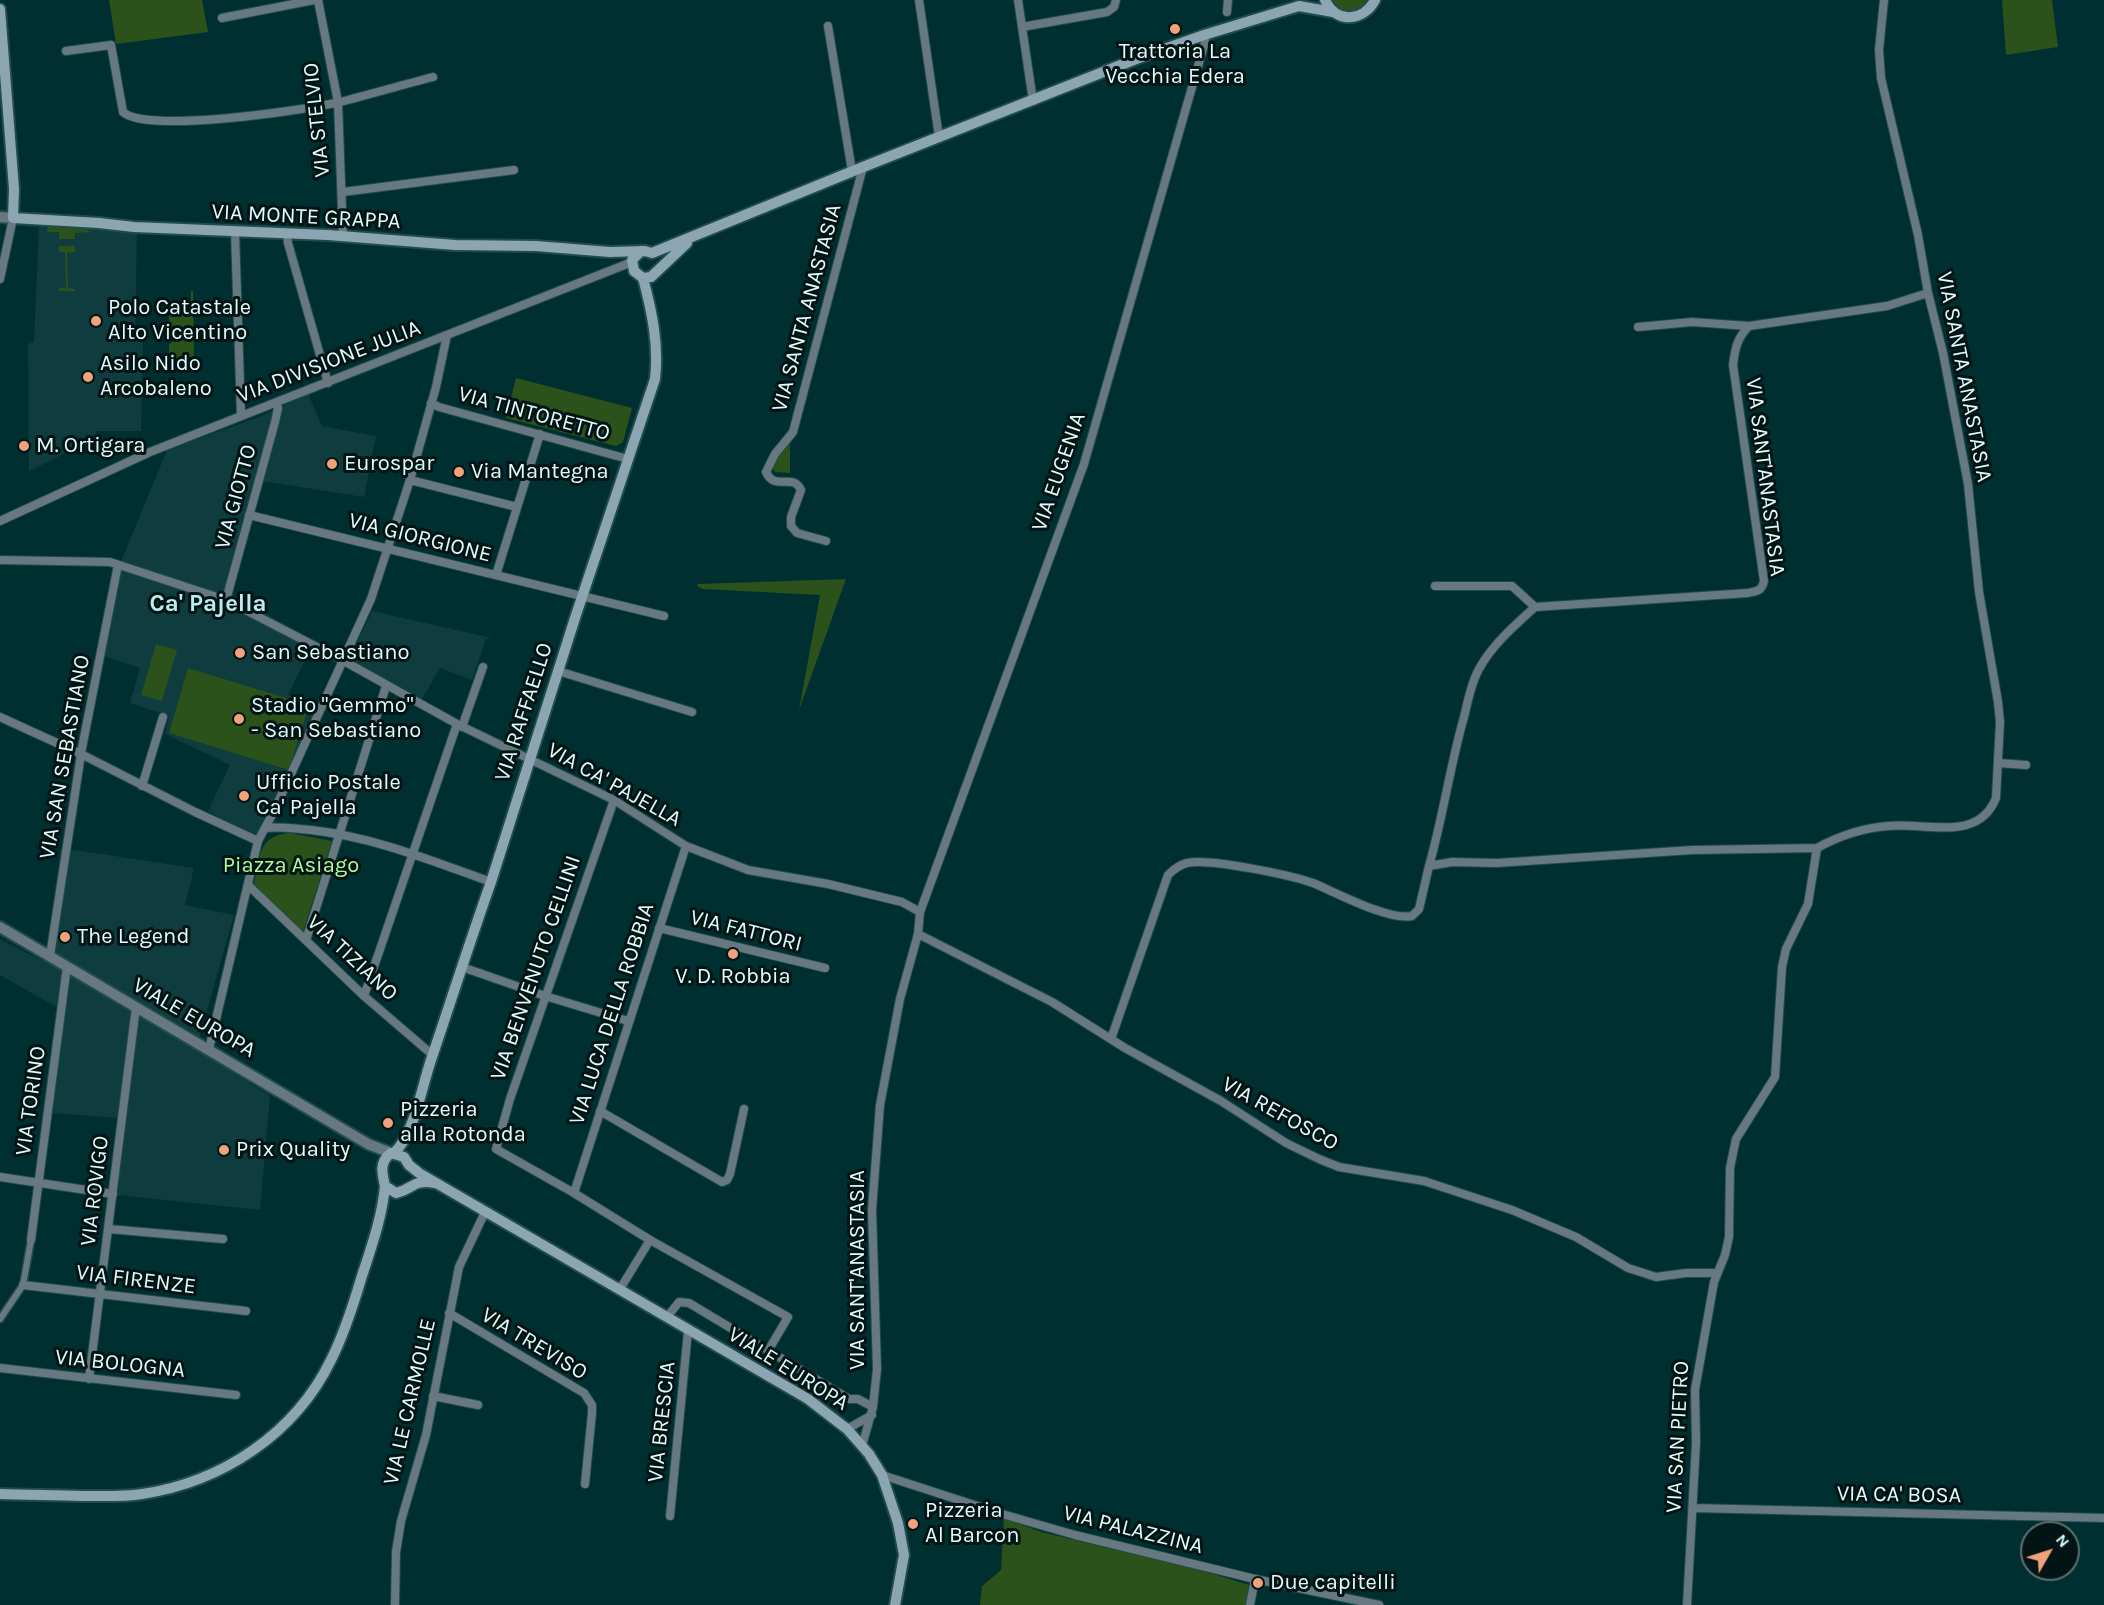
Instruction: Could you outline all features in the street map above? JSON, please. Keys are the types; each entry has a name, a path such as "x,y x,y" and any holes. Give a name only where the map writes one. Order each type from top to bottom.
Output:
{"main road":[{"path":"1325,0 1333,12"},
{"path":"696,236 644,271 634,256 696,236 863,166 1136,59 1204,35 1303,3 1348,18 1356,17 1364,14 1375,0"},
{"path":"0,9 13,169 13,218"},
{"name":"VIA MONTE GRAPPA","path":"13,218 455,245 536,246 610,252 622,250 647,252"},
{"name":"VIA MONTE GRAPPA","path":"610,252 644,271"},
{"name":"VIA RAFFAELLO","path":"408,1163 406,1146 408,1130 655,380 656,333 644,271 658,260 647,252"},
{"name":"VIA RAFFAELLO","path":"392,1153 408,1130"},
{"path":"382,1163 384,1158 392,1153"},
{"name":"VIALE EUROPA","path":"392,1153 404,1157 408,1163 435,1183 808,1399 847,1429 882,1475 898,1523 904,1555 895,1605"},
{"name":"VIALE EUROPA","path":"0,1494 141,1495 183,1485 220,1470 283,1428 313,1390 331,1362 345,1330 383,1210 385,1186 382,1163"},
{"path":"383,1210 406,1189 411,1179 408,1163"},
{"path":"385,1186 396,1193 423,1181 435,1183"}],"street":[{"path":"222,18 316,0"},
{"name":"VIA STELVIO","path":"316,0 338,102 343,237"},
{"path":"919,0 939,137"},
{"path":"1018,0 1032,101"},
{"path":"1022,27 1107,12 1114,7 1116,0"},
{"path":"1227,12 1228,0"},
{"name":"VIA SANTA ANASTASIA","path":"1817,848 1835,838 1881,827 1962,827 1985,817 1996,798 1998,702 1979,592 1968,484 1918,235 1880,70 1879,50 1884,0"},
{"path":"828,26 852,171"},
{"name":"VIA EUGENIA","path":"920,912 1084,464 1205,42 1204,35"},
{"path":"66,51 111,45 123,112 133,118 191,120 245,117 338,102 433,77"},
{"name":"VIA SANTA ANASTASIA","path":"826,541 797,533 791,526 791,516 801,489 794,482 774,482 766,472 775,454 793,432 863,166"},
{"path":"343,192 514,170"},
{"name":"VIA MONTE GRAPPA","path":"0,217 13,218"},
{"path":"0,279 13,218"},
{"path":"235,232 241,416"},
{"path":"287,234 328,383"},
{"name":"VIA DIVISIONE JULIA","path":"0,521 142,455 608,271 644,271"},
{"path":"1638,327 1692,322 1749,326 1887,306 1928,292"},
{"name":"VIA SANT'ANASTASIA","path":"1535,607 1748,593 1762,588 1764,581 1733,365 1736,346 1741,334 1749,326"},
{"path":"209,1048 258,841 371,598 410,480 447,335"},
{"name":"VIA GIOTTO","path":"226,600 275,422 278,408 276,403"},
{"name":"VIA TINTORETTO","path":"431,403 628,459"},
{"path":"496,575 540,434"},
{"path":"410,480 517,507"},
{"name":"VIA GIORGIONE","path":"249,515 664,616"},
{"name":"VIA CA' PAJELLA","path":"0,560 110,562 226,600 342,660 459,725 614,800 686,846 747,870 902,902 920,912"},
{"name":"VIA SAN SEBASTIANO","path":"50,956 81,754 118,565"},
{"path":"1111,1040 1168,875 1180,865 1189,862 1203,862 1240,866 1310,882 1390,915 1405,918 1412,916 1419,909 1474,679 1492,651 1510,630 1535,607 1512,586 1435,586"},
{"path":"364,996 459,725 483,667"},
{"path":"558,671 692,712"},
{"path":"306,940 386,686"},
{"path":"0,717 258,841"},
{"path":"142,786 163,717"},
{"path":"1998,763 2026,765"},
{"name":"VIA BENVENUTO CELLINI","path":"574,1193 496,1149 510,1099 614,800"},
{"path":"265,828 278,827 340,833 414,853 491,882"},
{"name":"VIA LUCA DELLA ROBBIA","path":"574,1193 686,846"},
{"path":"1429,866 1452,862 1497,863 1692,850 1817,848 1808,904 1786,949 1782,967 1775,1077 1736,1139 1730,1168 1729,1237 1725,1255 1716,1273"},
{"name":"VIA TIZIANO","path":"248,885 364,996 427,1051 433,1053"},
{"name":"VIA SANT'ANASTASIA","path":"862,1446 872,1411 877,1369 872,1210 880,1105 900,999 918,934 920,912"},
{"name":"VIALE EUROPA","path":"0,927 368,1143 392,1153"},
{"name":"VIA FATTORI","path":"659,928 825,968"},
{"name":"VIA REFOSCO","path":"918,934 1052,1002 1111,1040 1221,1101 1286,1143 1339,1167 1424,1181 1512,1210 1576,1237 1628,1268 1656,1277 1716,1273"},
{"name":"VIA TORINO","path":"31,1240 67,966"},
{"path":"462,967 545,996 628,1021"},
{"name":"VIA ROVIGO","path":"90,1379 136,1007"},
{"path":"600,1111 722,1182 727,1180 730,1174 744,1109"},
{"name":"VIALE EUROPA","path":"368,1143 382,1163"},
{"path":"0,1177 113,1194"},
{"path":"574,1193 788,1317 768,1351"},
{"name":"VIA LE CARMOLLE","path":"395,1605 396,1552 401,1521 421,1458 459,1267 485,1212"},
{"path":"109,1229 223,1239"},
{"path":"620,1289 650,1239"},
{"path":"0,1319 23,1285 31,1240"},
{"name":"VIA SAN PIETRO","path":"1687,1605 1696,1443 1695,1390 1716,1273"},
{"name":"VIA FIRENZE","path":"23,1285 246,1311"},
{"name":"VIALE EUROPA","path":"667,1317 679,1302 689,1303 849,1399 858,1399 872,1411"},
{"name":"VIA TREVISO","path":"449,1313 584,1394 592,1405 585,1484"},
{"name":"VIA BRESCIA","path":"670,1516 688,1330"},
{"name":"VIA BOLOGNA","path":"0,1368 236,1395"},
{"path":"433,1396 478,1405"},
{"path":"847,1429 872,1411"},
{"name":"VIA PALAZZINA","path":"882,1475 1075,1535 1255,1579 1379,1605"},
{"name":"VIA CA' BOSA","path":"1693,1508 2104,1518"},
{"path":"1250,1605 1255,1579"}],"shaded area":[{"path":"39,227 137,227 135,341 143,341 141,431 96,431 96,443 82,445 29,471 28,344 34,342"},
{"path":"308,394 322,426 376,436 364,497 262,481 232,594 314,642 288,695 320,707 265,828 252,837 208,811 230,765 165,734 169,716 130,703 140,668 97,654 120,564 167,450 259,417"},
{"path":"372,611 492,638 486,639 472,680 440,668 422,699 349,660"},
{"path":"61,848 194,868 185,905 234,915 196,1049 270,1096 260,1210 118,1195 119,1118 53,1113 58,1008 0,975 0,939 45,962"}],"green space":[{"path":"109,0 202,0 208,32 116,44"},
{"path":"1330,0 1367,0 1359,9 1349,11 1339,8"},
{"path":"2002,0 2052,0 2058,47 2006,55"},
{"path":"48,226 87,229 90,232 75,233 75,239 59,239 59,232 47,232"},
{"path":"59,246 75,246 75,252 67,253 68,288 75,289 75,291 59,291 59,288 66,287 65,252 59,252"},
{"path":"191,291 193,291 194,363 169,363 169,344 175,338 169,331 169,315 191,314"},
{"path":"516,378 632,408 623,442 616,446 506,418"},
{"path":"790,440 790,473 775,472 771,466"},
{"path":"846,579 799,710 820,595 703,589 697,586 698,584"},
{"path":"156,644 177,650 162,701 141,695"},
{"name":"Stadio \"Gemmo\" - San Sebastiano","path":"188,668 309,705 289,770 169,733"},
{"name":"Piazza Asiago","path":"290,833 332,841 303,932 254,884 262,849 266,843 272,838"},
{"path":"1004,1518 1041,1532 1194,1568 1249,1585 1246,1605 980,1605 982,1586 1001,1570"}],"place":[{"name":"Trattoria La Vecchia Edera","path":"1175,29"},
{"name":"Polo Catastale Alto Vicentino","path":"96,321"},
{"name":"Asilo Nido Arcobaleno","path":"88,377"},
{"name":"M. Ortigara","path":"24,446"},
{"name":"Eurospar","path":"332,464"},
{"name":"Via Mantegna","path":"459,472"},
{"name":"San Sebastiano","path":"240,653"},
{"name":"Stadio \"Gemmo\" - San Sebastiano","path":"239,719"},
{"name":"Ufficio Postale Ca' Pajella","path":"244,796"},
{"name":"The Legend","path":"65,937"},
{"name":"V. D. Robbia","path":"733,954"},
{"name":"Pizzeria alla Rotonda","path":"388,1123"},
{"name":"Prix Quality","path":"224,1150"},
{"name":"Pizzeria Al Barcon","path":"913,1524"},
{"name":"Due capitelli","path":"1258,1583"}],"district":[{"name":"Ca' Pajella","path":"208,604"}]}
